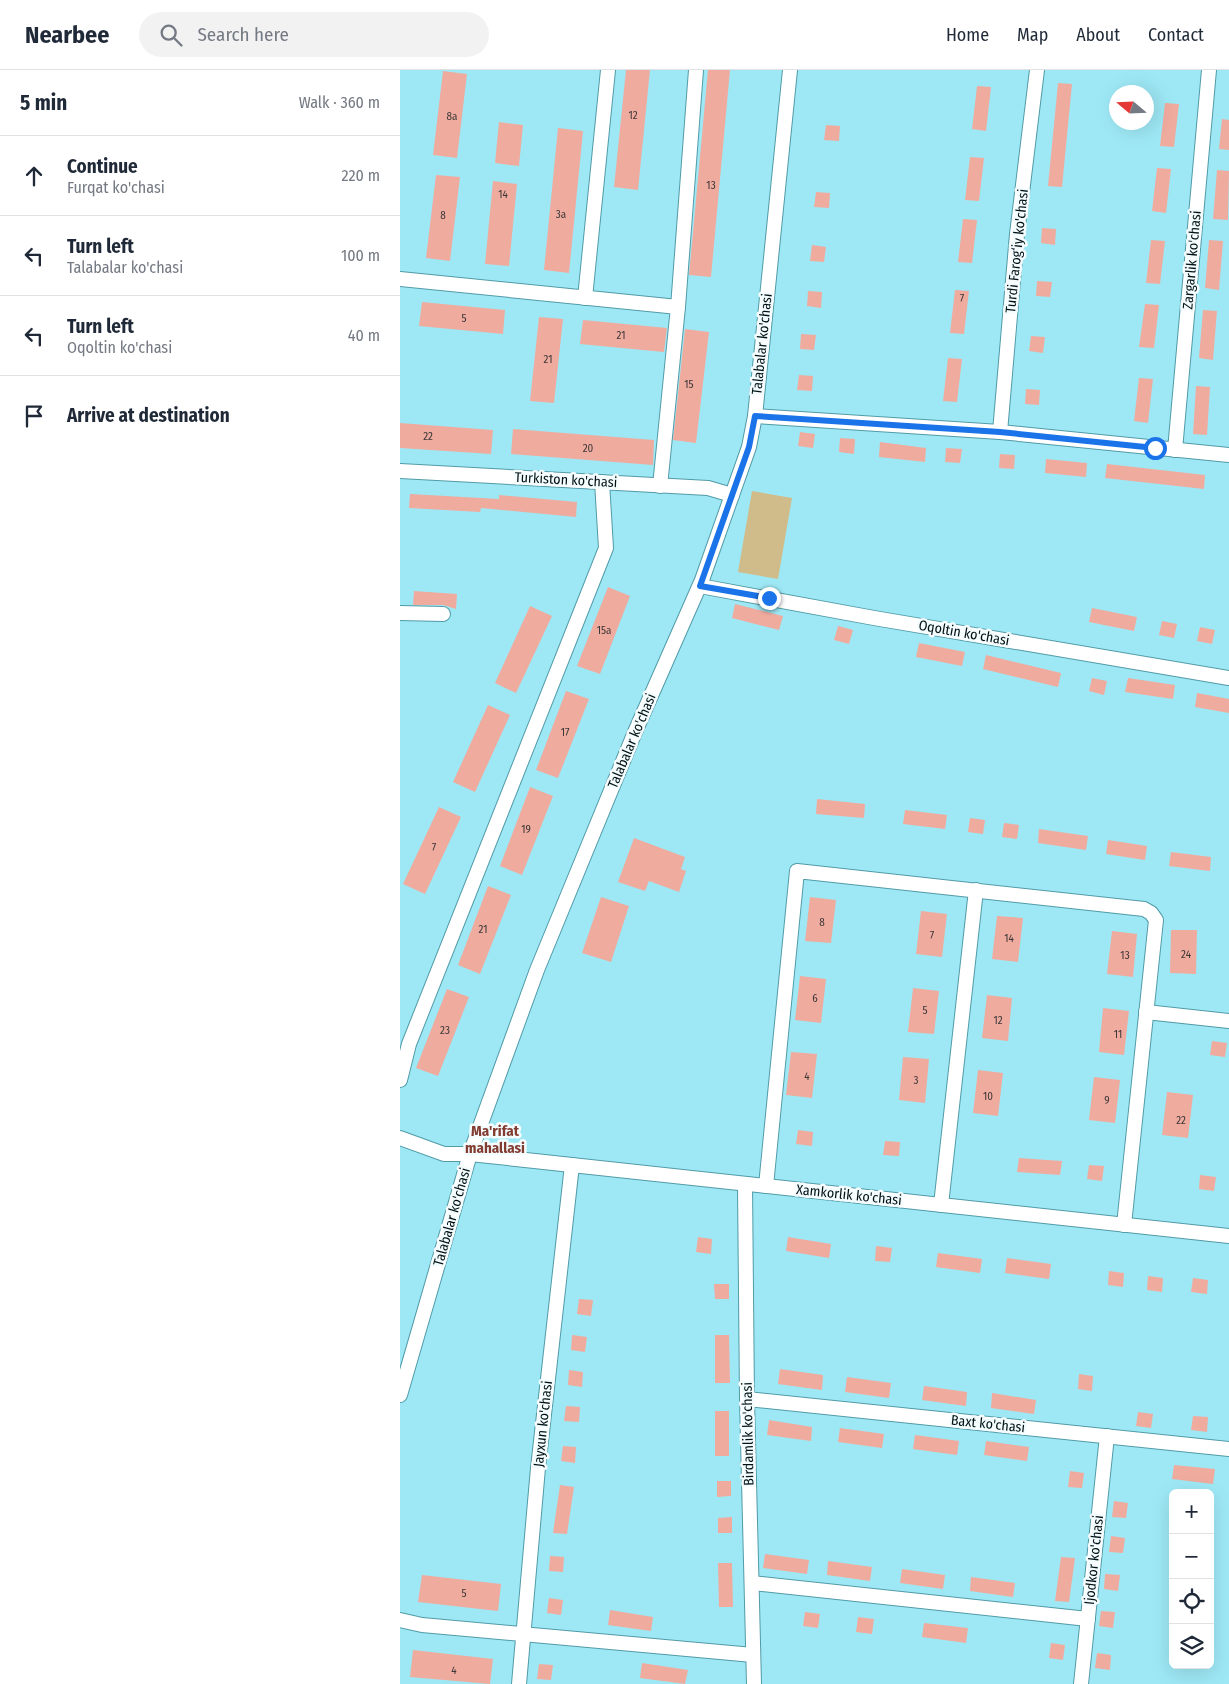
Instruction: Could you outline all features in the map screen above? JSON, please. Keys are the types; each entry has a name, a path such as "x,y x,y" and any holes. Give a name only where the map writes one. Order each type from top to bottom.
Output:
{"street":[{"path":"586,298 608,70"},
{"path":"660,486 678,307 696,70"},
{"name":"Talabalar ko'chasi","path":"400,1395 470,1154 536,970 635,732 700,586 749,447 755,416 790,70"},
{"name":"Turdi Farog‘iy ko'chasi","path":"1000,432 1017,234 1038,70"},
{"name":"Zargarlik ko'chasi","path":"1175,450 1209,70"},
{"path":"400,279 678,307"},
{"path":"755,416 1000,432 1229,455"},
{"name":"Turkiston ko'chasi","path":"400,471 708,488 732,495"},
{"path":"400,1080 404,1042 606,548 602,482"},
{"name":"Oqoltin ko'chasi","path":"700,586 874,618 1229,678"},
{"path":"400,613 443,614"},
{"path":"766,1186 797,871 976,890 1144,909 1152,913 1156,920 1124,1225"},
{"path":"942,1205 976,890"},
{"path":"1146,1012 1229,1021"},
{"name":"Xamkorlik ko'chasi","path":"400,1138 444,1154 470,1154 1229,1236"},
{"name":"Jayxun ko'chasi","path":"519,1684 525,1634 538,1468 572,1165"},
{"name":"Birdamlik ko'chasi","path":"745,1184 747,1399 754,1684"},
{"name":"Baxt ko'chasi","path":"747,1399 1229,1449"},
{"name":"Ijodkor ko'chasi","path":"1081,1684 1107,1436"},
{"path":"752,1583 1088,1619"},
{"path":"400,1620 422,1625 754,1655"}],"shaded area":[{"path":"752,491 792,498 778,579 738,572"}],"building":[{"path":"626,70 650,70 638,190 614,187"},
{"path":"708,70 730,70 711,277 689,275"},
{"path":"443,71 467,74 457,158 433,155"},
{"path":"1058,83 1072,84 1062,187 1048,186"},
{"path":"977,86 991,87 986,131 972,129"},
{"path":"1165,103 1179,104 1174,147 1160,146"},
{"path":"1222,119 1229,120 1229,150 1219,149"},
{"path":"499,122 523,125 519,166 495,163"},
{"path":"826,125 840,126 839,141 824,140"},
{"path":"558,128 583,131 569,273 544,270"},
{"path":"970,157 984,158 979,201 965,200"},
{"path":"1157,168 1171,169 1166,213 1152,211"},
{"path":"1217,170 1229,171 1228,220 1213,219"},
{"path":"436,175 460,177 450,261 426,258"},
{"path":"493,181 517,184 509,266 485,264"},
{"path":"816,192 830,193 829,208 814,207"},
{"path":"963,219 977,220 972,263 958,262"},
{"path":"1042,228 1056,229 1055,245 1041,243"},
{"path":"1151,240 1165,241 1160,284 1146,283"},
{"path":"1209,240 1223,241 1219,290 1205,288"},
{"path":"812,245 826,247 824,262 810,261"},
{"path":"1037,281 1052,282 1050,297 1036,296"},
{"path":"955,290 969,291 964,334 950,333"},
{"path":"808,291 822,292 821,308 807,306"},
{"path":"422,302 505,310 503,334 419,326"},
{"path":"1145,304 1159,305 1154,348 1139,347"},
{"path":"1203,310 1217,311 1213,360 1199,358"},
{"path":"539,317 563,319 554,403 530,401"},
{"path":"583,320 667,328 664,352 580,344"},
{"path":"685,329 709,332 696,443 673,440"},
{"path":"801,334 816,335 814,350 800,349"},
{"path":"1031,336 1045,337 1043,353 1029,351"},
{"path":"948,358 962,359 957,402 943,401"},
{"path":"799,375 813,376 812,391 797,390"},
{"path":"1139,378 1153,379 1148,423 1134,421"},
{"path":"1196,386 1210,387 1207,435 1193,434"},
{"path":"1026,389 1040,390 1039,405 1025,404"},
{"path":"400,423 493,430 491,454 400,448"},
{"path":"513,429 654,440 653,465 511,454"},
{"path":"800,432 815,434 813,448 798,446"},
{"path":"840,438 855,439 854,454 839,452"},
{"path":"880,442 926,448 925,462 879,457"},
{"path":"946,448 962,449 960,463 945,462"},
{"path":"1000,454 1015,455 1014,469 999,468"},
{"path":"1046,459 1087,463 1086,477 1045,473"},
{"path":"1107,464 1205,475 1204,489 1105,478"},
{"path":"410,494 499,499 499,495 577,502 576,517 481,508 480,512 409,508"},
{"path":"608,587 630,596 600,674 577,666"},
{"path":"414,591 457,594 456,609 443,605 413,605"},
{"path":"735,604 783,616 779,630 732,618"},
{"path":"530,606 552,616 516,693 495,683"},
{"path":"1092,608 1137,617 1134,631 1089,622"},
{"path":"1162,621 1177,624 1174,638 1159,635"},
{"path":"838,626 853,630 849,644 834,640"},
{"path":"1200,627 1215,630 1212,644 1197,641"},
{"path":"919,643 965,652 962,666 916,657"},
{"path":"986,655 1061,673 1058,687 983,669"},
{"path":"1092,678 1107,681 1104,695 1089,691"},
{"path":"1128,678 1175,685 1173,699 1125,692"},
{"path":"566,691 589,699 558,778 536,770"},
{"path":"1197,693 1229,699 1229,713 1195,707"},
{"path":"488,705 510,715 475,792 453,782"},
{"path":"530,787 553,796 522,875 500,866"},
{"path":"817,799 865,804 864,818 816,814"},
{"path":"439,807 461,817 425,894 403,884"},
{"path":"905,810 947,815 945,829 903,824"},
{"path":"970,818 985,820 983,834 968,832"},
{"path":"1004,823 1019,825 1017,839 1002,837"},
{"path":"1039,829 1088,836 1086,850 1038,843"},
{"path":"634,838 685,857 681,869 686,871 679,892 649,881 645,891 618,882"},
{"path":"1108,840 1147,846 1145,860 1106,854"},
{"path":"1171,852 1211,857 1210,871 1169,866"},
{"path":"488,886 511,895 480,974 458,965"},
{"path":"601,897 629,906 611,962 582,953"},
{"path":"810,897 836,900 831,943 805,941"},
{"path":"921,911 947,914 942,957 916,954"},
{"path":"997,916 1023,918 1018,962 992,959"},
{"path":"1171,930 1197,930 1196,974 1170,973"},
{"path":"1112,931 1137,934 1133,977 1107,974"},
{"path":"800,976 826,979 821,1023 795,1020"},
{"path":"913,988 939,991 934,1034 908,1032"},
{"path":"447,989 469,997 438,1076 416,1068"},
{"path":"987,995 1012,998 1008,1041 982,1038"},
{"path":"1103,1008 1129,1011 1124,1055 1099,1052"},
{"path":"1212,1041 1227,1043 1225,1057 1210,1055"},
{"path":"791,1052 817,1054 812,1098 786,1095"},
{"path":"903,1057 929,1059 925,1103 899,1100"},
{"path":"978,1070 1003,1073 998,1116 973,1113"},
{"path":"1094,1077 1120,1080 1115,1123 1089,1120"},
{"path":"1167,1092 1193,1095 1188,1138 1162,1135"},
{"path":"798,1130 813,1132 812,1146 796,1144"},
{"path":"885,1141 900,1142 899,1156 883,1155"},
{"path":"1019,1158 1062,1161 1060,1175 1017,1172"},
{"path":"1089,1165 1104,1166 1102,1181 1087,1179"},
{"path":"1200,1175 1216,1177 1214,1191 1199,1189"},
{"path":"698,1237 712,1239 711,1254 696,1252"},
{"path":"788,1237 831,1244 829,1258 786,1251"},
{"path":"876,1246 892,1248 890,1262 875,1261"},
{"path":"938,1253 982,1259 980,1273 936,1267"},
{"path":"1007,1258 1051,1264 1049,1279 1005,1273"},
{"path":"1109,1271 1124,1273 1123,1287 1108,1285"},
{"path":"1148,1276 1163,1278 1162,1292 1147,1290"},
{"path":"1193,1278 1208,1280 1207,1294 1191,1292"},
{"path":"714,1284 729,1284 729,1299 715,1299"},
{"path":"579,1299 593,1300 591,1316 577,1314"},
{"path":"572,1335 587,1337 585,1352 571,1350"},
{"path":"715,1335 729,1335 730,1383 715,1383"},
{"path":"780,1369 823,1375 822,1390 778,1384"},
{"path":"569,1370 583,1372 582,1387 568,1385"},
{"path":"1079,1374 1093,1376 1092,1391 1078,1389"},
{"path":"847,1377 891,1383 889,1398 845,1392"},
{"path":"924,1386 967,1392 966,1406 922,1400"},
{"path":"992,1393 1036,1400 1034,1414 991,1408"},
{"path":"566,1406 580,1407 579,1422 564,1421"},
{"path":"715,1411 729,1411 729,1456 715,1456"},
{"path":"1138,1412 1153,1414 1151,1428 1136,1426"},
{"path":"1193,1416 1208,1417 1207,1432 1191,1430"},
{"path":"769,1420 812,1427 811,1441 767,1435"},
{"path":"840,1428 884,1434 882,1448 838,1442"},
{"path":"915,1435 959,1441 957,1455 913,1449"},
{"path":"986,1441 1029,1447 1027,1461 984,1455"},
{"path":"563,1446 576,1447 575,1463 561,1461"},
{"path":"1174,1465 1215,1469 1213,1484 1172,1479"},
{"path":"1070,1471 1084,1473 1082,1488 1068,1487"},
{"path":"717,1481 731,1481 731,1496 717,1497"},
{"path":"560,1485 574,1487 567,1534 553,1533"},
{"path":"1114,1501 1128,1503 1126,1518 1112,1517"},
{"path":"732,1517 732,1533 718,1533 718,1518"},
{"path":"1111,1536 1125,1538 1123,1553 1109,1552"},
{"path":"765,1554 809,1560 807,1574 763,1568"},
{"path":"550,1556 564,1557 563,1572 549,1571"},
{"path":"1061,1557 1075,1558 1069,1602 1055,1601"},
{"path":"828,1561 872,1567 870,1581 827,1575"},
{"path":"718,1563 732,1563 733,1607 719,1607"},
{"path":"902,1569 945,1575 943,1589 900,1583"},
{"path":"1105,1574 1120,1575 1118,1591 1104,1589"},
{"path":"422,1575 501,1584 498,1611 418,1602"},
{"path":"971,1577 1015,1583 1013,1597 970,1591"},
{"path":"549,1598 563,1600 561,1615 547,1613"},
{"path":"610,1610 653,1617 651,1631 608,1625"},
{"path":"1101,1611 1115,1612 1113,1628 1099,1626"},
{"path":"805,1612 820,1614 818,1628 803,1626"},
{"path":"858,1617 874,1619 872,1634 856,1632"},
{"path":"924,1623 968,1628 966,1643 922,1637"},
{"path":"1051,1643 1065,1645 1063,1660 1049,1658"},
{"path":"413,1650 493,1659 490,1684 410,1677"},
{"path":"1097,1653 1111,1655 1110,1670 1095,1668"},
{"path":"642,1663 688,1670 685,1684 640,1678"},
{"path":"539,1664 553,1665 551,1680 537,1679"}],"district":[{"name":"Ma'rifat mahallasi","path":"495,1140"}],"route":[{"path":"769,598 700,586 749,447 755,416 1000,432 1155,448"}]}
